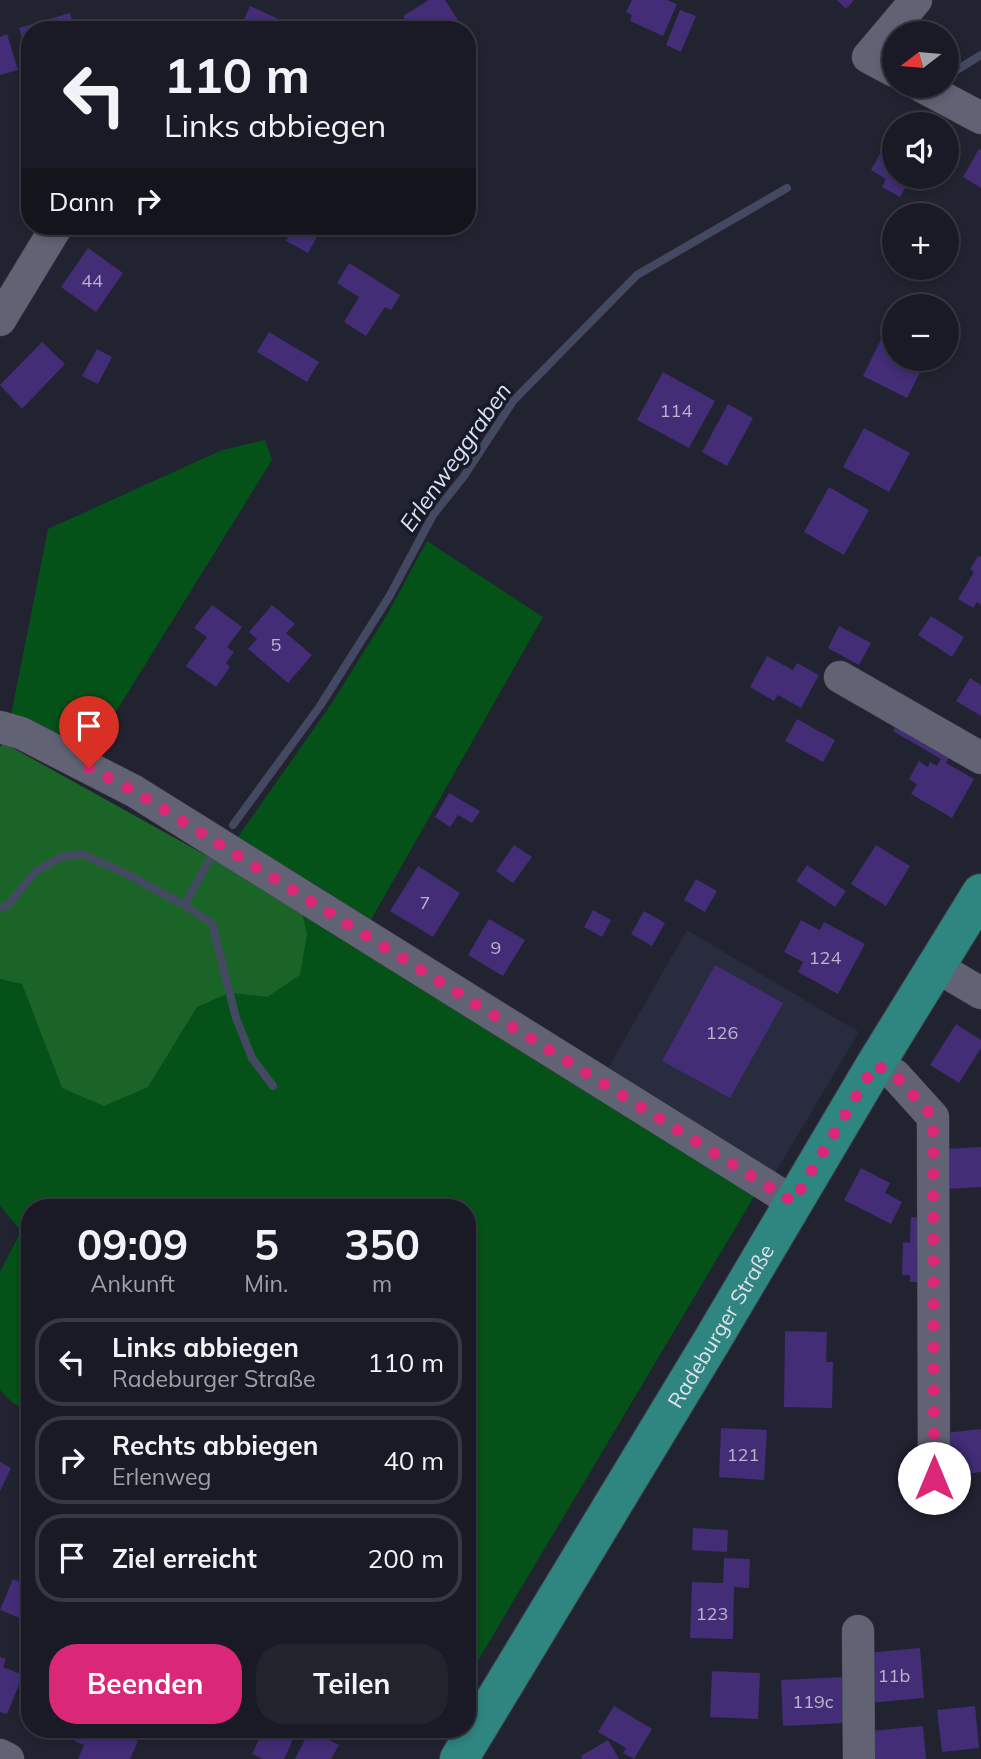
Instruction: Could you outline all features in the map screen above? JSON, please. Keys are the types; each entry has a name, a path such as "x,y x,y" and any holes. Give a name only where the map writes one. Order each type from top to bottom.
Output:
{"main road":[{"name":"Radeburger Straße","path":"476,1731 981,893"},
{"name":"Radeburger Straße","path":"459,1759 472,1738"}],"street":[{"path":"881,64 916,0"},
{"path":"944,98 981,118"},
{"path":"0,320 52,235"},
{"path":"840,677 981,758"},
{"path":"0,727 21,733 134,791 793,1202"},
{"path":"935,966 981,993"},
{"path":"875,1065 895,1075 933,1117 934,1478"},
{"path":"858,1630 859,1759"},
{"path":"0,1755 8,1759"}],"shaded area":[{"path":"687,930 859,1032 772,1178 608,1068"}],"green space":[{"path":"265,440 272,460 86,760 10,720 48,529 222,450"},
{"path":"427,541 543,617 368,925 233,844 332,703 388,613"},
{"path":"4,743 301,908 307,934 300,975 267,997 230,993 197,1007 148,1087 104,1106 62,1088 22,984 0,979 0,747"},
{"path":"301,908 758,1190 476,1664 476,1199 21,1199 21,1231 0,1206 0,979 22,983 62,1088 148,1086 197,1007 230,993 267,997"},
{"path":"21,1231 21,1408 0,1390 0,1272"}],"building":[{"path":"429,0 445,0 458,21 406,21 403,16"},
{"path":"632,0 667,0 677,4 663,36 630,21 632,15 626,12"},
{"path":"837,0 854,0 846,9"},
{"path":"250,6 282,21 243,21"},
{"path":"680,10 696,16 681,52 666,45"},
{"path":"70,13 72,21 43,21"},
{"path":"7,34 18,70 0,75 0,37"},
{"path":"979,149 981,150 981,188 963,177"},
{"path":"882,150 882,177 871,170"},
{"path":"886,189 904,189 900,197"},
{"path":"289,235 318,235 308,253 286,241"},
{"path":"88,248 123,273 96,312 61,287"},
{"path":"349,263 400,295 391,310 385,307 366,336 344,322 359,297 337,283"},
{"path":"269,332 319,362 307,382 257,352"},
{"path":"882,337 882,371 921,371 907,398 863,376"},
{"path":"42,342 65,364 22,409 0,385"},
{"path":"97,349 112,357 98,384 82,376"},
{"path":"663,372 715,401 689,448 637,420"},
{"path":"728,404 753,418 727,466 702,452"},
{"path":"864,428 910,453 889,492 843,467"},
{"path":"829,487 869,510 844,555 804,532"},
{"path":"978,556 981,557 981,605 977,602 973,608 958,599 974,572 970,569"},
{"path":"212,605 242,627 227,647 234,652 226,663 230,667 216,687 186,666 207,637 194,628"},
{"path":"272,605 295,624 286,633 312,655 288,683 248,649 257,639 249,632"},
{"path":"931,616 964,637 952,657 918,635"},
{"path":"839,626 871,643 859,665 828,648"},
{"path":"767,656 793,670 797,663 819,675 801,708 778,695 774,701 750,687"},
{"path":"970,678 981,685 981,716 956,701"},
{"path":"900,718 953,749 946,763 974,779 952,818 911,794 917,784 909,779 919,761 928,767 930,762 937,766 941,759 893,731"},
{"path":"797,719 835,740 823,762 785,741"},
{"path":"449,793 480,811 472,823 458,815 450,827 435,817"},
{"path":"514,845 532,857 513,883 496,871"},
{"path":"876,845 910,866 886,906 851,884"},
{"path":"807,865 846,891 835,907 796,881"},
{"path":"418,866 460,893 433,937 390,911"},
{"path":"696,879 717,891 705,912 684,900"},
{"path":"593,910 611,920 602,937 584,927"},
{"path":"644,911 665,923 652,946 631,934"},
{"path":"489,919 525,940 503,976 468,955"},
{"path":"801,920 820,930 824,922 865,944 838,994 798,972 803,962 784,952"},
{"path":"715,965 783,1003 730,1098 662,1061"},
{"path":"956,1024 981,1040 981,1048 959,1083 930,1065"},
{"path":"981,1147 981,1187 946,1189 945,1149"},
{"path":"861,1168 890,1183 885,1193 902,1202 891,1224 844,1200"},
{"path":"911,1217 926,1218 923,1282 910,1282 910,1275 902,1275 903,1242 910,1243"},
{"path":"785,1331 827,1332 826,1362 833,1362 832,1408 784,1407"},
{"path":"721,1428 767,1430 764,1480 719,1477"},
{"path":"981,1429 981,1472 950,1476 945,1433"},
{"path":"0,1462 11,1468 0,1491"},
{"path":"693,1528 728,1530 727,1552 692,1550"},
{"path":"724,1558 750,1559 749,1588 734,1587 733,1639 690,1638 692,1582 723,1583"},
{"path":"13,1579 21,1582 21,1618 0,1610"},
{"path":"920,1648 924,1698 869,1703 865,1653"},
{"path":"0,1657 6,1659 3,1667 21,1674 21,1680 7,1714 0,1712"},
{"path":"712,1671 760,1673 758,1719 710,1717"},
{"path":"843,1677 845,1723 783,1726 781,1680"},
{"path":"614,1706 652,1729 634,1759 623,1753 626,1748 598,1732"},
{"path":"975,1706 979,1748 942,1752 937,1710"},
{"path":"923,1726 926,1759 874,1759 871,1731"},
{"path":"68,1738 131,1738 138,1741 130,1759 78,1759 84,1745"},
{"path":"260,1738 294,1738 284,1759 263,1759 252,1754"},
{"path":"306,1738 325,1738 339,1745 331,1759 295,1759"},
{"path":"608,1740 619,1759 582,1759 581,1756"}],"waterway":[{"name":"Erlenweggraben","path":"959,69 981,55"},
{"name":"Erlenweggraben","path":"233,825 320,706 389,597 433,515 464,476 513,401 637,275 787,188"},
{"name":"Erlenweggraben","path":"0,908 8,905 35,872 61,857 82,854 129,875 184,905 213,854"},
{"path":"184,905 212,923 236,1018 252,1058 273,1086"}],"route":[{"path":"89,768 134,791 793,1202 875,1065 895,1075 933,1117 934,1478"}]}
